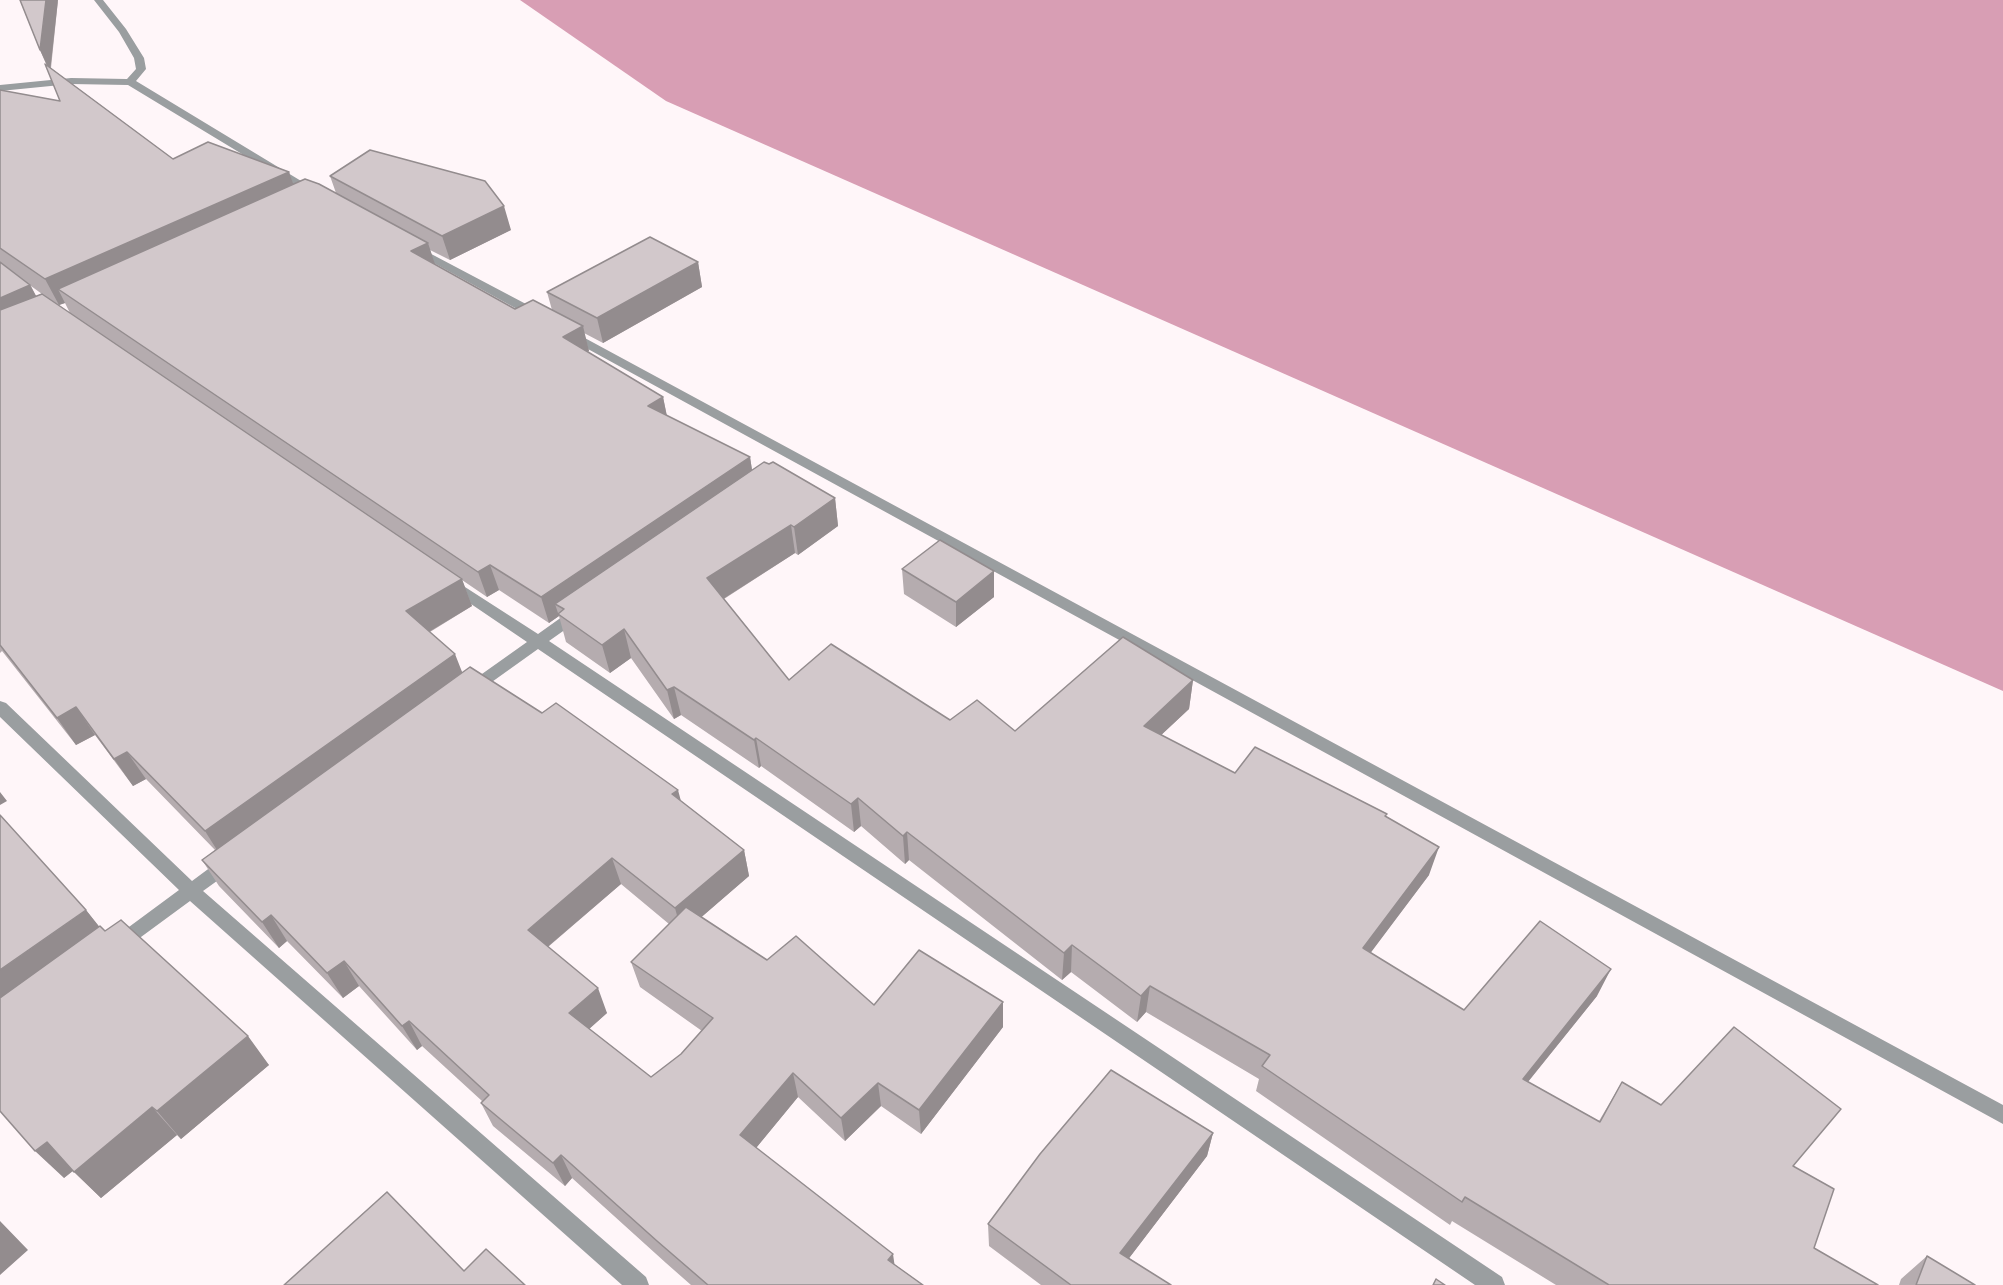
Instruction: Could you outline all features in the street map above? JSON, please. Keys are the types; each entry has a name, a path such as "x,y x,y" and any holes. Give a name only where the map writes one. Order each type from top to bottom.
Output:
{"street":[{"path":"98,0 123,31 139,58 141,69 130,82"},
{"path":"0,88 70,81 130,82 317,199"},
{"path":"401,241 2003,1115"},
{"path":"780,473 800,460"},
{"path":"439,574 1494,1285"},
{"path":"460,697 596,601"},
{"path":"0,707 191,891 638,1285"},
{"path":"105,954 239,856"}],"shaded area":[{"path":"520,0 2003,0 2003,691 666,101"}],"building":[{"path":"20,0 46,0 40,50"},
{"path":"45,64 173,159 208,142 289,172 45,279 0,248 0,90 60,101"},
{"path":"370,150 485,181 504,206 442,236 330,176"},
{"path":"305,179 319,184 428,243 411,251 515,309 533,300 583,326 563,337 663,397 648,406 750,457 541,597 490,565 478,572 58,289"},
{"path":"650,237 698,262 597,318 547,292"},
{"path":"0,262 30,285 0,298"},
{"path":"42,294 462,579 406,611 455,654 205,831 127,752 114,759 76,707 57,718 0,645 0,310"},
{"path":"764,462 769,464 773,462 835,498 794,527 791,525 707,578 789,680 831,644 950,720 977,700 1015,731 1123,637 1193,680 1144,726 1235,773 1255,747 1387,814 1385,816 1439,847 1363,948 1464,1010 1540,921 1611,969 1523,1079 1600,1122 1622,1082 1661,1105 1734,1027 1841,1109 1793,1166 1834,1189 1814,1248 1878,1285 1609,1285 1465,1197 1462,1202 1262,1066 1270,1055 1150,986 1141,996 1072,945 1064,953 907,832 903,836 858,798 851,804 756,738 754,740 674,687 667,690 624,629 602,645 558,614 564,609 555,604"},
{"path":"940,540 994,571 956,602 902,569"},
{"path":"470,667 542,713 556,703 678,790 672,794 744,850 675,908 612,858 528,930 598,988 569,1013 651,1077 681,1054 713,1018 631,962 686,907 767,960 796,936 874,1005 919,950 1003,1002 919,1110 878,1083 841,1118 793,1073 740,1135 893,1254 888,1260 923,1285 708,1285 561,1155 553,1163 481,1103 489,1095 409,1021 402,1026 344,961 327,973 271,915 262,922 202,860"},
{"path":"0,815 86,910 0,970"},
{"path":"121,920 248,1036 157,1111 152,1107 74,1172 47,1142 35,1151 0,1111 0,998 100,926 105,931"},
{"path":"1111,1070 1213,1133 1120,1253 1171,1285 1071,1285 988,1224 1040,1154"},
{"path":"387,1192 464,1271 486,1249 525,1285 284,1285"},
{"path":"1927,1256 1975,1285 1916,1285"},
{"path":"1436,1279 1445,1285 1433,1285"}]}
